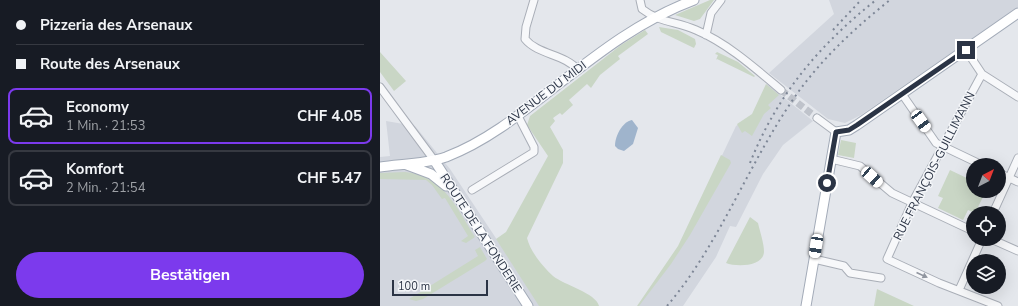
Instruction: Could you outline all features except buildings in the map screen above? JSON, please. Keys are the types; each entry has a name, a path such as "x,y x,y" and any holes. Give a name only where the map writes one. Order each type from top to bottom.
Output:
{"main road":[{"name":"AVENUE DU MIDI","path":"380,167 434,160 476,143 518,116 634,28 694,0"},
{"path":"806,306 836,132 849,130 857,125 1018,13"},
{"name":"ROUTE DE LA FONDERIE","path":"434,160 528,306"},
{"path":"404,164 436,177 456,195"}],"street":[{"path":"534,0 526,28 526,39 534,47 571,63 578,70"},
{"path":"640,0 642,9 654,18 696,30 706,35 742,58 781,90"},
{"path":"706,35 712,13 721,0"},
{"path":"966,50 982,74 1017,96"},
{"name":"RUE FRANÇOIS-GUILLIMANN","path":"959,290 887,259 912,204 982,74"},
{"path":"380,87 434,160"},
{"path":"902,94 936,143 967,158"},
{"path":"472,190 534,152 534,147 518,116"},
{"path":"817,118 836,132"},
{"path":"996,206 1018,158"},
{"path":"831,160 860,166 892,193 912,204 966,228"},
{"path":"1006,176 1018,182"},
{"path":"979,246 959,290 998,306"},
{"path":"1006,246 1018,251"},
{"path":"814,259 844,266 850,273 881,278"}],"shaded area":[{"path":"829,0 1018,0 1018,7 861,115 845,123 828,119 769,73 834,14"},
{"path":"767,84 813,121 783,145 763,174 736,227 730,226 716,257 683,306 638,306 679,246 736,126 753,114"},
{"path":"386,121 415,126 450,169 541,306 380,306 380,157 390,156"}],"green space":[{"path":"710,0 714,0 700,19 694,21 675,15"},
{"path":"659,27 678,30 695,39 696,44 694,48 661,32"},
{"path":"645,30 648,34 618,56 620,59 600,75 591,88 587,84 569,100 573,105 562,115 560,113 553,118 555,121 550,127 563,150 563,163 527,238 537,258 553,276 586,293 597,301 599,306 539,306 496,239 506,232 548,156 527,125 530,116 621,45"},
{"path":"380,52 406,81 394,91 380,72"},
{"path":"717,52 738,62 755,76 754,77 717,59 716,60 718,55 715,54"},
{"path":"766,84 779,95 768,105 771,108 764,114 752,136 745,131 742,133 737,124 752,114"},
{"path":"841,140 856,143 854,158 838,155"},
{"path":"721,155 730,160 731,163 690,235 671,264 639,306 637,306 678,246"},
{"path":"950,170 966,178 966,198 982,198 978,206 966,206 966,214 963,220 938,208 943,198 938,196"},
{"path":"405,172 430,179 440,187 455,205 475,237 466,243 461,241 468,236 445,198 442,199 432,185 426,180 380,179 380,173"},
{"path":"750,217 758,223 764,249 762,257 759,261 748,265 726,263"},
{"path":"480,247 487,259 485,261 423,299 416,301 409,299 478,256 475,250"},
{"path":"877,289 914,306 874,306"}],"water":[{"path":"632,120 638,128 633,144 624,151 618,149 615,146 615,142 618,134 622,126 628,121"}],"tunnel":[{"path":"781,90 817,118"}],"railway":[{"path":"833,30 861,0"},
{"path":"750,163 773,115 802,73 818,53 836,35 876,0"},
{"path":"667,306 701,259 788,107 810,77 834,49 890,0"}],"route":[{"path":"827,183 836,132 843,132 857,125 966,50"}]}
